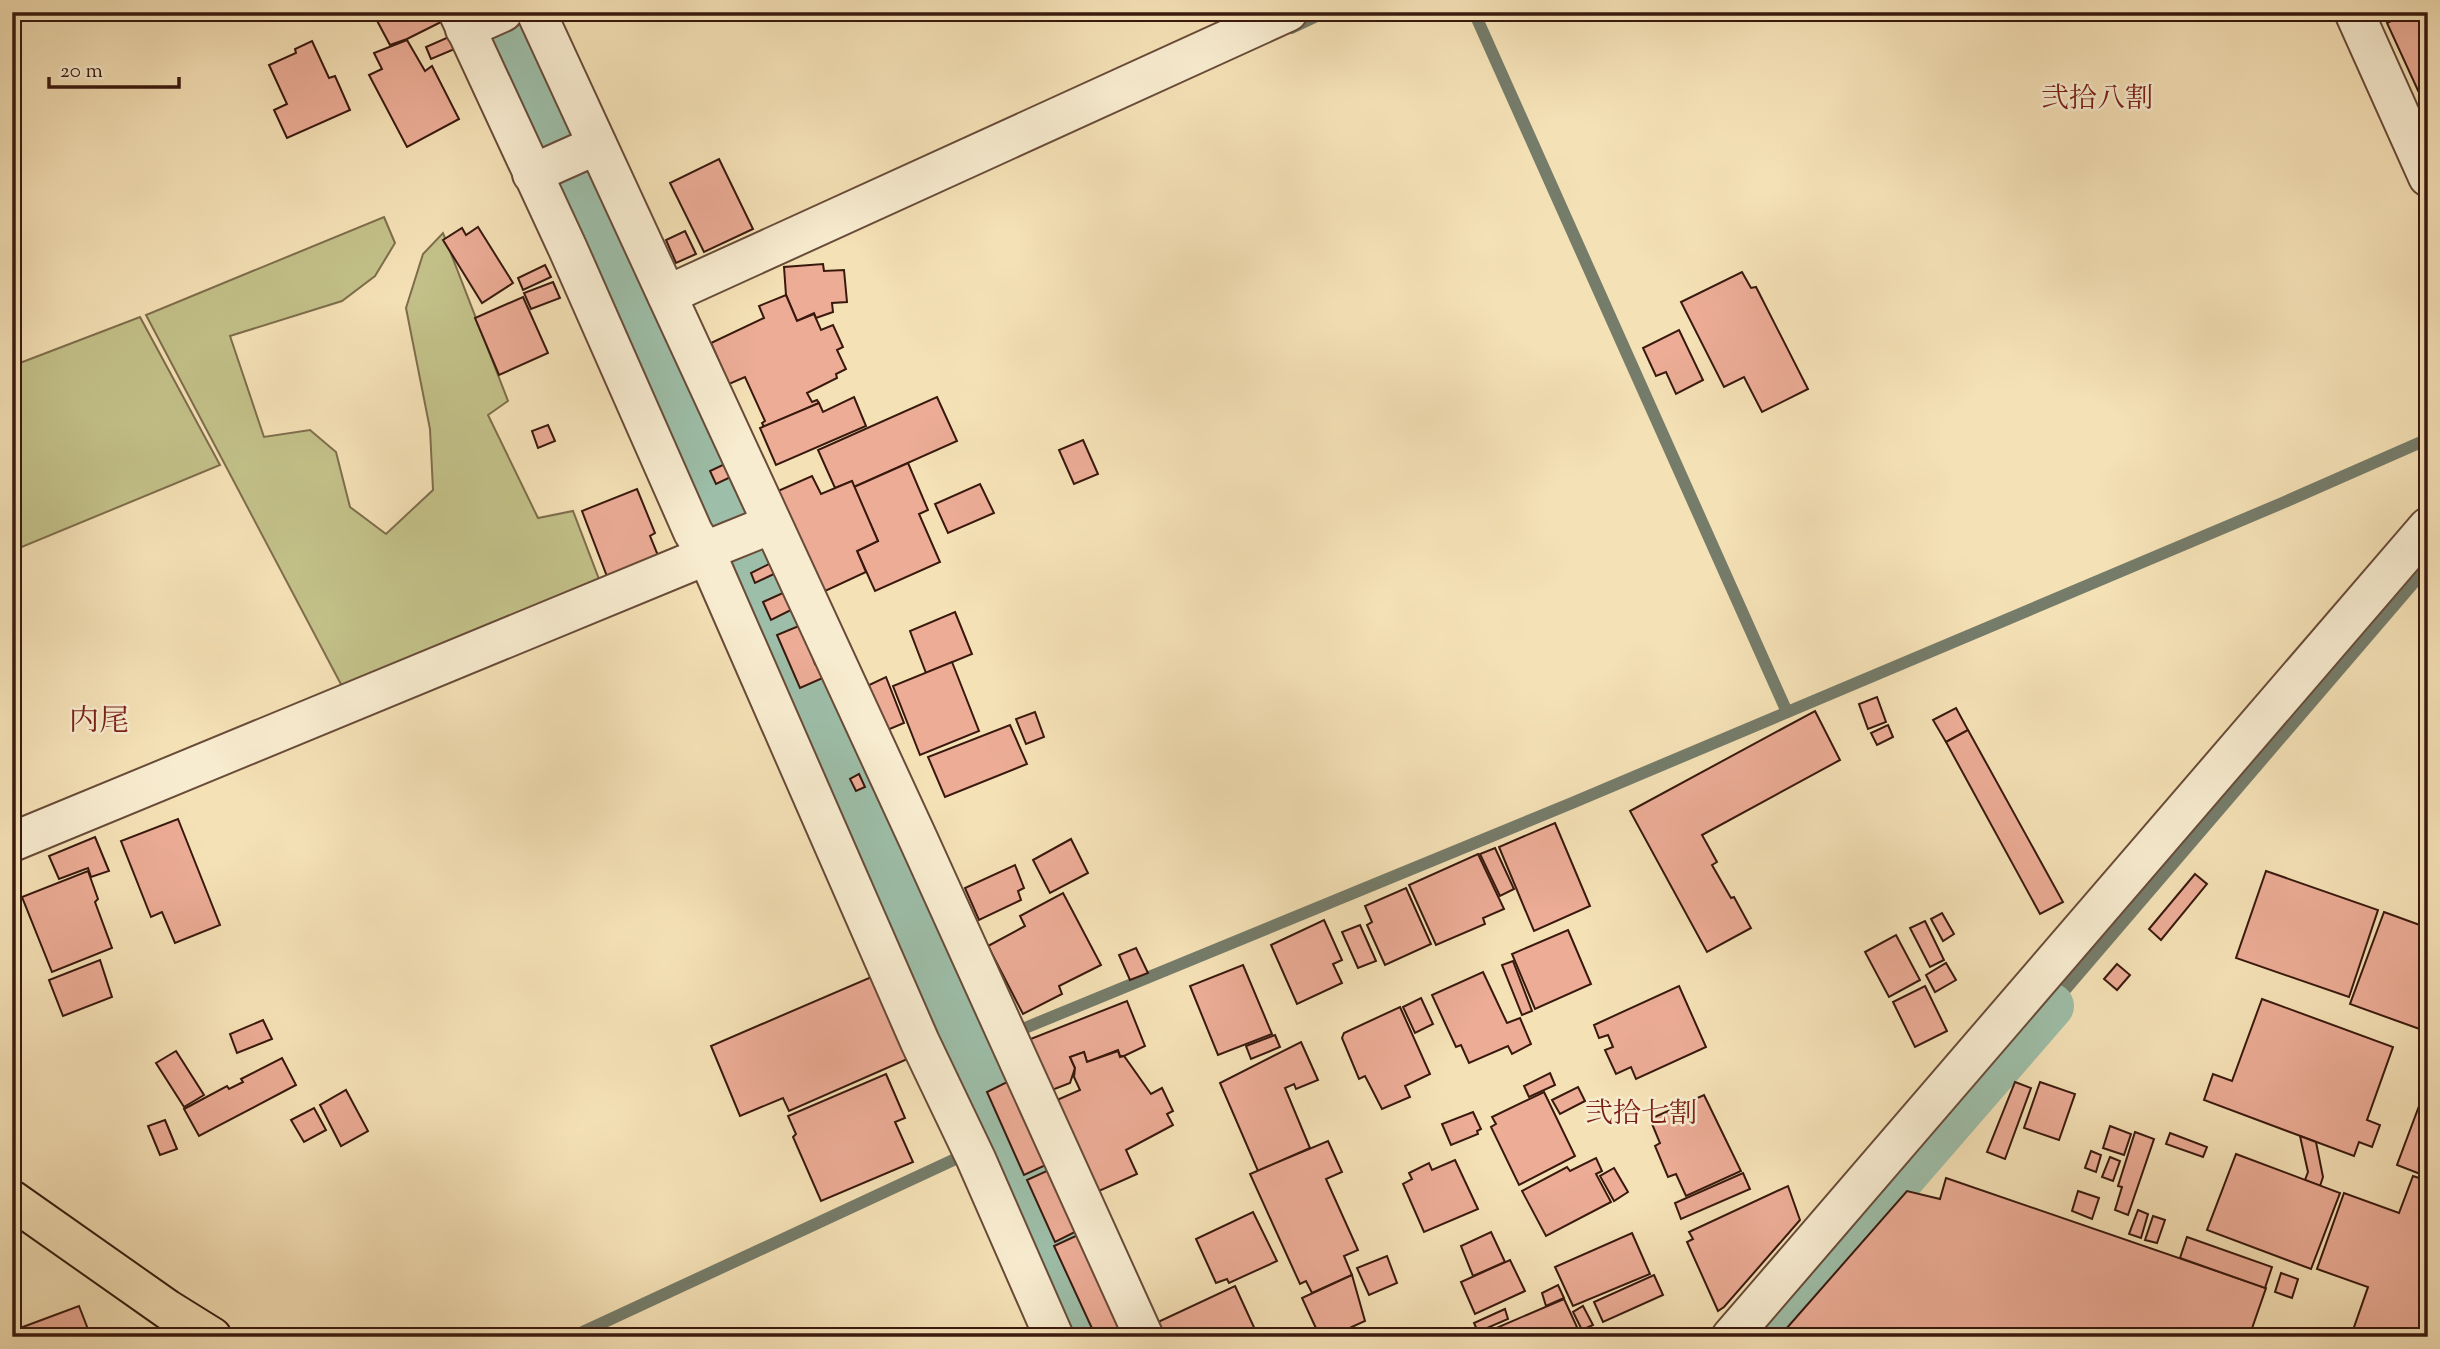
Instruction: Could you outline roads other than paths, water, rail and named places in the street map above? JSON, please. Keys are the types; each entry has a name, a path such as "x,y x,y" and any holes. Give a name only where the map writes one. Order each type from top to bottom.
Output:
{"main road":[{"path":"12,1200 212,1337"}],"street":[{"path":"536,12 561,161 568,249 693,531 727,551 1144,1337"},
{"path":"667,295 1288,12"},
{"path":"2354,12 2428,177"},
{"path":"477,19 561,161 667,295 727,551 914,1029 972,1150 1054,1337"},
{"path":"1731,1337 2428,527"},
{"path":"12,842 686,564 727,551"}],"waterway":[{"path":"486,12 1081,1337"},
{"path":"1291,28 1325,12"},
{"path":"1474,12 1787,712"},
{"path":"630,332 641,327"},
{"path":"1025,1028 1572,803 2428,439"},
{"path":"2051,1006 2428,566"},
{"path":"1764,1337 2051,1006"},
{"path":"956,1062 969,1055"},
{"path":"572,1337 992,1142"}],"district":[{"name":"弐拾八割","path":"2097,100"},
{"name":"内尾","path":"99,722"},
{"name":"弐拾七割","path":"1641,1115"}]}
